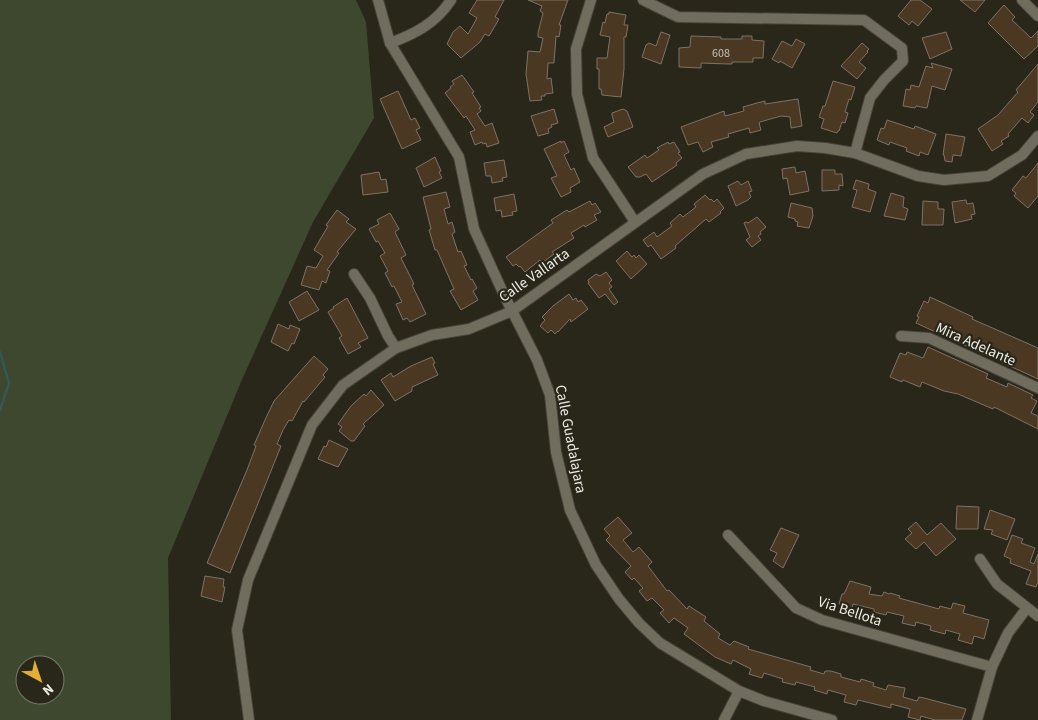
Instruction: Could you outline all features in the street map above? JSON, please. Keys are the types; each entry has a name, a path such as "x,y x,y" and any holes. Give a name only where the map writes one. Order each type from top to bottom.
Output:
{"street":[{"name":"Calle Guadalajara","path":"378,0 390,43 459,157 474,228 537,360 550,396 556,452 570,510 596,566 619,599 639,623 660,643 740,690 764,701 832,720"},
{"path":"390,43 404,38 435,20 451,0"},
{"path":"591,0 576,49 577,94 593,158 635,222"},
{"path":"643,0 678,17 864,20 888,36 902,48 903,61 884,80 870,98 855,153"},
{"path":"1022,0 1038,16"},
{"name":"Calle Vallarta","path":"249,720 237,630 248,580 312,425 343,386 396,348 432,335 469,329 512,311 703,174 746,154 797,146 825,148 855,153 918,176 944,180 988,176 1022,156 1038,136"},
{"path":"354,274 370,298 388,336 396,348"},
{"name":"Mira Adelante","path":"900,336 929,338 1038,388"},
{"name":"Via Bellota","path":"728,535 796,608 822,620 992,667"},
{"path":"980,559 997,584 1038,616"},
{"path":"977,720 992,667 1008,633 1027,608"},
{"path":"724,720 740,690"}],"green space":[{"path":"0,0 356,0 366,22 374,118 313,222 241,382 168,558 171,720 0,720"}],"building":[{"path":"477,0 504,0 495,17 499,19 489,36 485,34 480,42 461,58 447,44 453,32 460,26 468,34 477,18 469,13"},
{"path":"528,0 568,0 559,25 561,25 559,37 556,36 554,63 548,63 547,79 551,78 553,93 541,96 542,100 530,101 526,74 528,51 540,52 543,38 538,37 538,33 543,13 540,11 542,6"},
{"path":"911,0 920,0 932,9 918,26 912,21 909,25 898,16"},
{"path":"960,0 985,0 975,12"},
{"path":"1004,5 1015,17 1012,20 1031,38 1038,31 1038,46 1024,59 988,23"},
{"path":"609,12 626,15 624,25 628,25 626,37 624,37 624,69 621,97 602,95 601,89 599,89 597,58 607,58 610,37 600,35 603,22 605,23"},
{"path":"661,32 670,35 661,64 642,57 646,45 649,43 656,46"},
{"path":"946,32 952,49 930,59 922,38"},
{"path":"691,36 742,39 742,36 752,36 752,40 764,41 763,58 753,58 753,62 732,62 732,64 701,63 701,68 679,67 679,48 690,47"},
{"path":"796,39 805,44 792,68 772,59 782,41 792,46"},
{"path":"862,43 869,49 859,62 866,68 857,79 841,66"},
{"path":"931,63 952,69 945,90 932,86 927,108 903,106 906,89 910,90 911,85 919,87 926,66 933,68"},
{"path":"1038,64 1038,102 1030,112 1034,115 1028,123 1022,118 1008,134 1009,136 1001,141 1003,144 992,151 978,129 998,115 1018,92 1016,90"},
{"path":"462,75 474,92 472,93 481,107 479,108 481,111 477,114 485,126 492,123 499,143 487,147 486,143 483,144 482,142 475,145 470,132 475,130 466,116 464,118 445,93 454,84 452,81"},
{"path":"833,81 855,87 845,112 848,113 845,123 842,122 837,133 821,128 824,119 819,117 823,106 825,106"},
{"path":"398,91 411,120 415,118 420,128 416,130 421,140 402,149 380,99"},
{"path":"798,99 802,126 791,128 790,117 781,116 760,122 761,130 750,133 749,128 728,134 729,137 711,142 713,147 703,152 698,142 688,145 681,127 724,111 725,116 744,111 743,107 765,101 765,104"},
{"path":"554,109 558,123 551,125 552,127 548,129 549,133 538,136 531,116"},
{"path":"623,109 627,111 633,127 608,137 604,127 614,122 612,113"},
{"path":"887,120 914,129 915,126 936,134 928,155 920,152 919,156 906,151 907,148 890,142 889,145 877,140 881,128 884,129"},
{"path":"946,134 965,137 961,156 953,155 952,162 945,161 943,155"},
{"path":"561,141 561,143 564,141 569,152 564,155 571,170 574,168 580,182 570,188 571,192 561,197 551,178 557,176 544,149"},
{"path":"668,142 669,144 674,142 680,152 678,153 682,158 676,163 677,165 652,182 646,174 636,177 628,167 645,155 647,158 659,150 657,148"},
{"path":"435,157 442,178 424,187 416,168"},
{"path":"504,160 507,177 502,178 503,181 492,183 491,176 486,176 484,163"},
{"path":"1038,163 1038,196 1028,208 1014,196 1016,193 1012,190 1023,176 1026,178"},
{"path":"795,167 796,173 805,171 809,191 790,195 787,178 783,179 782,169"},
{"path":"822,170 835,170 835,174 842,174 843,186 839,185 839,190 822,191"},
{"path":"379,172 381,180 386,179 388,192 363,195 361,175"},
{"path":"856,180 869,184 868,189 876,192 870,212 852,207 857,190 853,189"},
{"path":"738,181 741,185 748,181 752,191 749,192 751,197 748,200 736,206 728,186"},
{"path":"446,192 450,207 444,209 448,224 452,222 455,232 452,234 458,252 461,251 467,265 464,266 477,288 473,291 478,300 461,310 450,291 454,289 437,250 435,250 423,197"},
{"path":"891,193 904,197 903,207 908,209 905,220 884,216"},
{"path":"514,194 517,211 512,212 513,215 502,217 501,210 496,211 494,198"},
{"path":"705,195 714,202 717,199 724,208 721,213 709,222 706,219 675,246 676,248 661,259 651,245 648,247 643,240 654,232 657,237 672,226 670,223 680,214 683,217 696,207 694,204"},
{"path":"966,200 967,204 973,203 975,214 971,215 972,219 955,223 952,202"},
{"path":"590,201 592,205 595,203 601,212 594,215 597,220 571,233 574,238 552,252 554,254 542,263 540,260 525,272 516,264 513,266 506,257 553,223 551,220 567,210 569,212"},
{"path":"923,201 938,202 938,209 944,209 943,225 922,225"},
{"path":"791,203 812,208 813,216 809,228 797,226 798,222 795,219 788,217"},
{"path":"337,210 349,219 346,222 356,229 337,252 339,253 327,270 330,271 326,283 322,281 319,290 301,285 307,266 316,268 323,256 314,250 328,226 326,225"},
{"path":"390,213 399,229 395,232 406,255 401,258 426,314 410,322 407,318 403,320 396,304 402,302 385,273 388,271 380,256 385,253 369,229 379,224 377,220"},
{"path":"757,217 766,227 758,236 761,240 752,247 746,240 750,237 744,223 748,223"},
{"path":"627,251 632,257 634,255 636,258 639,255 647,264 631,279 616,261"},
{"path":"606,272 612,280 609,283 612,287 609,289 618,302 614,305 605,294 599,298 588,283 588,280 596,274 600,276"},
{"path":"307,291 319,310 299,321 289,302"},
{"path":"569,294 573,300 576,298 578,302 581,300 588,309 571,322 570,319 555,334 551,330 548,333 540,326 545,320 542,317"},
{"path":"930,297 973,317 972,319 1038,348 1038,379 916,323 924,301 928,303"},
{"path":"347,298 368,338 358,343 361,347 348,354 339,338 342,336 328,312"},
{"path":"278,324 289,329 290,325 300,329 294,344 292,343 288,351 271,342"},
{"path":"928,347 988,374 986,378 1007,387 1008,383 1033,395 1031,398 1037,401 1031,413 1038,416 1038,429 994,407 993,409 958,394 944,391 922,382 920,387 890,377 900,353 906,355 907,352 923,358"},
{"path":"314,356 328,369 323,375 325,377 303,401 292,421 289,420 283,430 277,444 281,446 230,573 207,563 247,470 256,446 254,445 274,401"},
{"path":"432,357 438,375 412,387 412,391 395,401 381,380 391,373 393,377 411,366"},
{"path":"371,390 384,405 363,424 365,426 354,441 351,441 339,431 342,427 338,424 351,406 364,394 366,396"},
{"path":"329,440 348,449 338,467 318,459"},
{"path":"957,506 979,507 978,529 956,529"},
{"path":"990,510 1015,519 1007,540 991,534 993,530 984,529"},
{"path":"618,517 632,533 623,540 633,552 639,547 652,562 648,566 667,591 669,590 687,609 689,606 706,617 704,621 720,634 718,638 730,645 734,641 749,647 748,649 811,667 810,670 824,674 825,671 831,671 841,674 841,677 860,682 861,679 874,683 873,686 886,690 888,685 905,688 903,697 917,701 919,697 966,709 962,720 935,720 921,716 920,720 908,717 910,709 891,704 891,708 858,700 856,705 844,702 846,695 828,690 827,694 814,690 815,687 796,682 795,685 782,682 783,679 764,673 762,678 749,674 751,669 733,660 731,664 715,657 684,634 688,628 674,618 669,623 660,613 664,610 652,598 647,601 639,591 643,588 625,572 631,566 606,540 610,536 604,529"},
{"path":"916,522 927,535 941,523 956,539 936,556 924,542 916,549 905,539 912,533 908,529"},
{"path":"781,528 799,535 783,568 773,561 777,553 770,550"},
{"path":"1012,535 1023,539 1021,543 1035,548 1030,562 1034,564 1038,554 1038,582 1036,587 1026,584 1031,571 1010,563 1011,559 1004,556"},
{"path":"205,576 224,579 223,587 225,587 222,602 201,596"},
{"path":"850,581 871,587 869,594 882,596 884,592 890,593 900,596 899,598 939,609 940,606 951,609 953,603 965,606 963,613 989,620 984,639 974,636 972,644 958,640 960,634 946,630 945,634 930,630 931,626 916,622 915,626 902,623 904,616 887,612 886,615 874,612 874,609 853,604 852,608 839,604 842,594 844,594"}],"waterway":[{"path":"0,352 9,383 0,410"}]}
